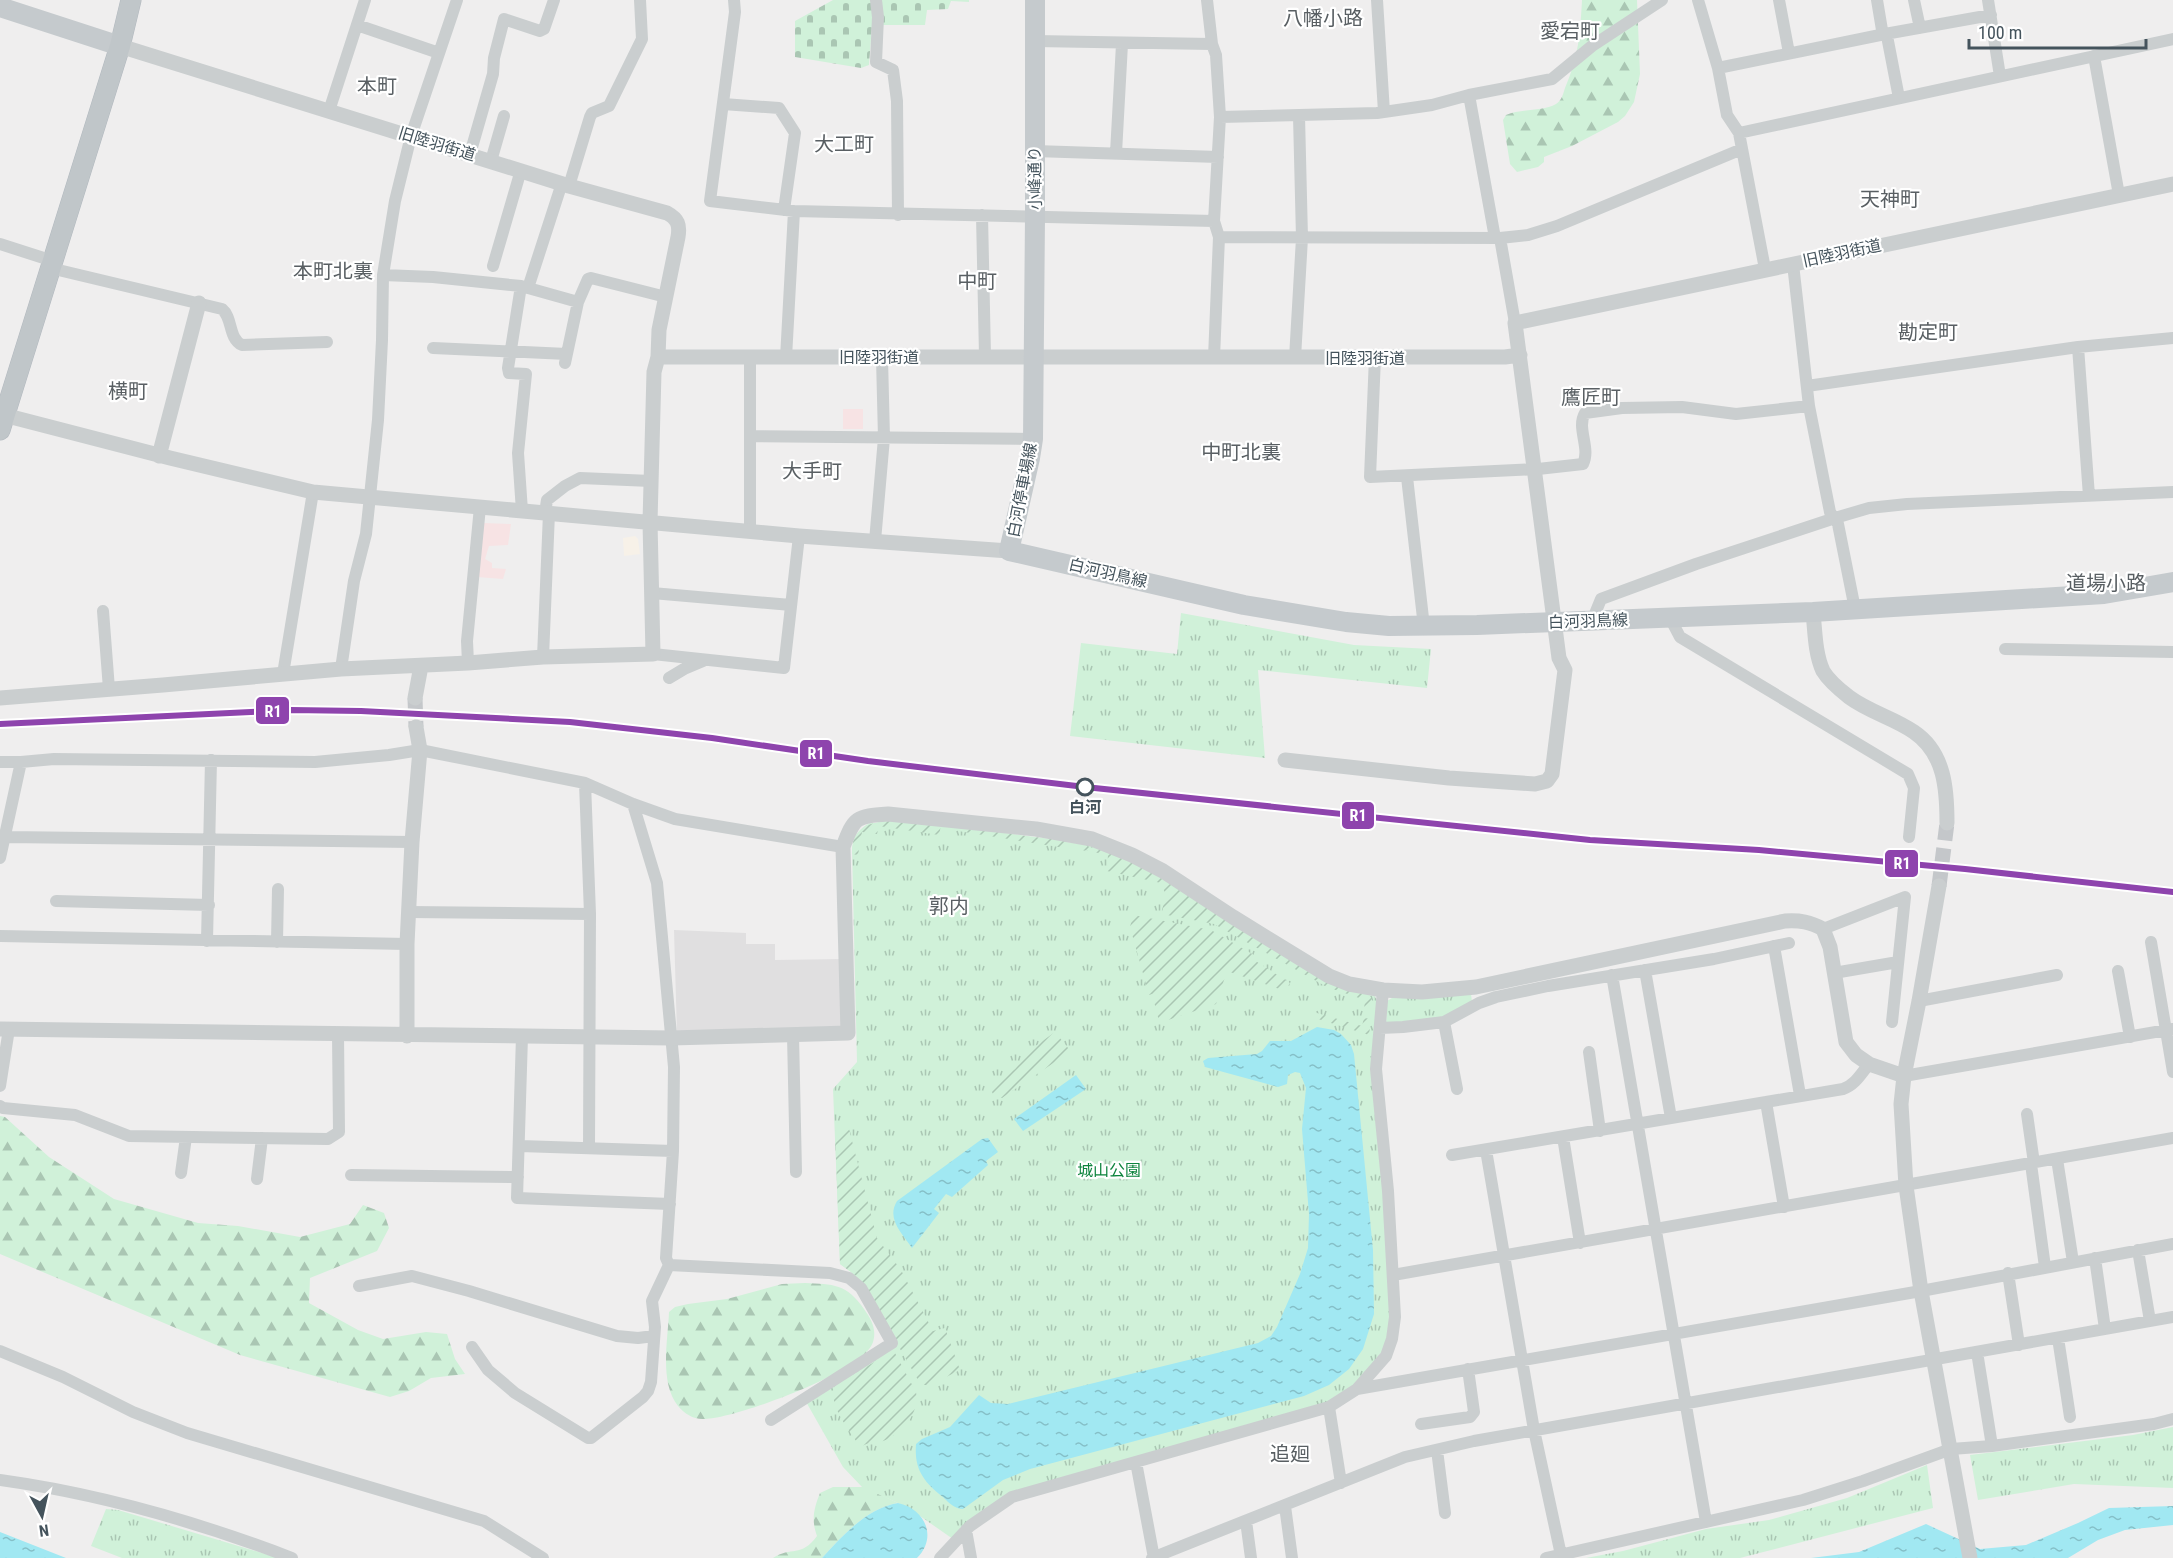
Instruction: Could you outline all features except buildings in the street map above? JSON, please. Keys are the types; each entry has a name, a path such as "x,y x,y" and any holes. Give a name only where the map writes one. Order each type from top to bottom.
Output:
{"highway":[{"path":"2,420 120,46 131,0"}],"main road":[{"name":"小峰通り","path":"1034,357 1035,0"},
{"path":"0,7 120,46"},
{"name":"白河停車場線","path":"1009,551 1030,458 1034,357"},
{"name":"白河羽鳥線","path":"1009,551 1244,605 1346,622 1424,627 1813,612 2104,594 2173,582"}],"street":[{"path":"329,111 365,0"},
{"path":"341,669 354,581 366,534 368,497 378,420 383,275 395,201 411,136 457,0"},
{"path":"470,154 493,74 494,58 504,19 540,31 544,28 554,0"},
{"path":"522,511 518,453 526,374 509,373 509,352 525,287 590,117 592,113 609,106 642,39 639,0"},
{"path":"734,0 735,12 710,201 789,210 898,215 1214,221"},
{"path":"876,0 878,17 876,62 893,70 897,101 898,215"},
{"path":"1206,0 1212,44 1216,55 1220,117 1214,221 1219,237 1214,358"},
{"path":"1377,0 1384,112"},
{"path":"1220,117 1384,112 1431,105 1469,95 1552,80 1592,46 1662,0"},
{"path":"1698,0 1718,68 1727,116 1739,133 1765,269"},
{"path":"1779,0 1789,53"},
{"path":"1877,0 1899,98"},
{"path":"1914,0 1920,28"},
{"path":"1988,0 2000,76"},
{"path":"1718,68 1991,15"},
{"path":"357,25 439,54"},
{"path":"1739,133 2173,39"},
{"path":"1035,41 1212,44"},
{"path":"1116,153 1122,44"},
{"name":"旧陸羽街道","path":"120,46 667,213 677,221 680,228 659,330 658,357 1295,358 1520,355"},
{"path":"2094,56 2119,195"},
{"path":"1285,760 1496,782 1535,784 1547,781 1552,774 1565,675 1560,658 1515,323 1469,95"},
{"path":"723,104 779,108 795,133 789,210 786,358"},
{"path":"492,161 504,116"},
{"path":"1295,358 1302,238 1299,116"},
{"path":"1219,237 1498,238 1528,236 1742,149"},
{"path":"1035,151 1218,157"},
{"path":"493,266 521,170"},
{"name":"旧陸羽街道","path":"1515,323 2173,184"},
{"path":"982,215 985,356"},
{"path":"0,244 52,265 222,309 227,313 235,339 242,345 327,342"},
{"path":"1793,264 1809,406 1830,512 1838,524 1855,609"},
{"path":"383,275 433,277 525,287 578,302"},
{"path":"433,348 566,358 578,302 588,279 666,297"},
{"path":"159,456 199,303"},
{"path":"1807,386 2078,346 2173,338"},
{"path":"2078,346 2089,496"},
{"path":"653,654 650,522 654,372 658,357"},
{"path":"1375,357 1370,477 1407,477 1584,464 1586,458 1582,419 1585,413 1622,408 1682,407 1736,414 1809,406"},
{"path":"750,358 750,530"},
{"path":"875,542 884,438 882,358"},
{"path":"2,420 313,492 799,536 1009,551"},
{"path":"750,436 1032,439"},
{"path":"1407,477 1424,627"},
{"path":"543,657 547,500 580,478 651,482"},
{"path":"282,674 313,492"},
{"path":"1592,621 1601,599 1696,564 1869,508 1906,504 2173,492"},
{"path":"468,663 467,641 480,507"},
{"path":"0,698 341,669 422,666 543,657 653,654 784,668 799,536"},
{"path":"652,593 791,605"},
{"path":"103,611 110,689"},
{"path":"1813,612 1824,672 1836,686 1856,702 1914,732 1931,750 1941,766 1947,795 1947,823"},
{"path":"1670,618 1680,637 1908,774 1914,788 1909,837"},
{"path":"2005,649 2173,652"},
{"path":"669,678 704,660"},
{"path":"415,698 422,666"},
{"path":"407,1036 407,944 412,842 420,750 416,727"},
{"path":"0,762 54,759 315,762 420,750 585,783 675,819 843,847"},
{"path":"207,941 212,760"},
{"path":"0,858 21,762"},
{"path":"585,783 590,914 589,1148"},
{"path":"472,1347 488,1370 516,1394 588,1438 591,1438 648,1391 651,1382 654,1336 652,1301 669,1265 666,1258 673,1151 674,1067 657,882 633,804"},
{"path":"0,1086 5,1029 590,1038 848,1033 843,847 852,825 865,815 888,814 1036,829 1092,839 1132,855 1163,871 1329,976 1349,984 1383,990 1422,992 1476,987 1785,921 1811,922 1823,929 1830,947 1846,1042 1856,1055 1869,1064 1904,1076 2169,1029"},
{"path":"6,837 412,842"},
{"path":"1939,886 1904,1076 1901,1104 1906,1186 1922,1291 1970,1558"},
{"path":"277,942 278,889"},
{"path":"1823,929 1905,897 1892,1022"},
{"path":"56,901 209,905"},
{"path":"409,912 590,914"},
{"path":"0,936 407,944"},
{"path":"1685,941 1690,962"},
{"path":"2151,942 2169,1029 2173,1072"},
{"path":"1380,1028 1403,1028 1444,1022 1479,1003 1548,986 1789,944"},
{"path":"1774,946 1800,1095"},
{"path":"1834,973 1898,962"},
{"path":"1645,970 1671,1118"},
{"path":"2118,971 2130,1037"},
{"path":"1612,975 1706,1522"},
{"path":"1919,1001 2057,975"},
{"path":"1476,987 1479,1003"},
{"path":"940,1558 966,1530 1003,1501 1329,1407 1358,1389 1386,1356 1395,1317 1388,1191 1376,1069 1383,990"},
{"path":"1444,1022 1457,1089"},
{"path":"0,1106 75,1114 129,1136 328,1139 339,1132 338,1034"},
{"path":"793,1035 796,1172"},
{"path":"522,1036 517,1198 670,1204"},
{"path":"1589,1052 1600,1131"},
{"path":"1452,1155 1850,1087 1869,1064"},
{"path":"1767,1102 1785,1207"},
{"path":"2027,1114 2045,1267"},
{"path":"181,1173 186,1137"},
{"path":"1563,1137 1580,1244"},
{"path":"257,1179 262,1138"},
{"path":"1394,1275 2173,1138"},
{"path":"520,1146 673,1151"},
{"path":"1486,1150 1534,1430 1559,1556"},
{"path":"2057,1159 2073,1262"},
{"path":"351,1175 518,1177"},
{"path":"1358,1389 1922,1291 2008,1273 2173,1244"},
{"path":"2138,1250 2151,1321"},
{"path":"2095,1258 2105,1329"},
{"path":"669,1265 830,1273 849,1278 861,1288 892,1343 771,1420"},
{"path":"2008,1273 2019,1345"},
{"path":"359,1286 412,1276 470,1291 617,1336 638,1338 654,1336"},
{"path":"1136,1462 1154,1558 1405,1457 1534,1430 2173,1317"},
{"path":"2058,1338 2070,1416"},
{"path":"0,1351 63,1377 133,1412 187,1433 484,1521 543,1558"},
{"path":"1977,1352 1992,1446"},
{"path":"1421,1424 1470,1417 1474,1412 1468,1369"},
{"path":"1329,1407 1341,1483"},
{"path":"1546,1558 1803,1500 1952,1454 1992,1446 2154,1424 2173,1419"},
{"path":"1437,1450 1446,1513"},
{"path":"0,1480 51,1487 110,1500 182,1520 292,1558"},
{"path":"1285,1506 1292,1558"},
{"path":"1246,1521 1251,1558"},
{"path":"966,1530 971,1558"},
{"path":"1188,1544 1190,1558"}],"shaded area":[{"path":"843,409 863,409 863,429 843,429"},
{"path":"483,523 511,524 508,545 489,546 485,559 492,563 492,568 506,569 503,579 477,577"},
{"path":"635,536 638,539 640,554 624,556 623,538"},
{"path":"674,930 746,933 746,944 775,944 775,960 844,959 845,1030 677,1034"}],"green space":[{"path":"833,0 969,0 969,2 951,1 948,9 927,10 925,25 872,25 869,65 861,68 795,57 795,21"},
{"path":"1582,0 1637,0 1640,74 1634,102 1618,122 1572,146 1544,157 1544,162 1538,167 1517,172 1510,164 1503,120 1506,115 1550,106 1561,99 1576,55"},
{"path":"1181,613 1354,645 1431,649 1427,688 1258,670 1265,758 1070,736 1081,643 1177,654"},
{"path":"890,820 941,825 939,835 879,826 877,834 862,832 858,855 852,854 852,845 858,832 868,825"},
{"name":"城山公園","path":"870,823 959,827 1088,845 1126,858 1373,994 1379,1003 1392,1304 1387,1345 1360,1380 1332,1401 1020,1490 984,1510 953,1539 907,1507 862,1487 843,1467 805,1400 896,1343 851,1272 840,1264 833,1089 857,1062 852,849 858,833"},
{"path":"959,827 1066,841 1065,848 958,831"},
{"path":"1080,844 1126,858 1367,993 1372,999 1372,1011 1364,1010 1365,1000 1327,987 1214,924 1162,914 1165,893 1161,883 1107,871 1108,855 1079,849"},
{"path":"1133,915 1211,930 1254,955 1254,960 1290,983 1285,991 1227,971 1216,1004 1162,1022 1159,1021 1152,994 1149,995 1130,927"},
{"path":"1471,994 1472,1002 1438,1020 1386,1025 1387,1001 1392,998"},
{"path":"1317,1013 1362,1026 1364,1018 1371,1019 1369,1035 1315,1018"},
{"path":"1055,1032 1068,1048 1068,1053 1002,1098 995,1098 989,1086 1015,1069 1030,1050"},
{"path":"0,1116 5,1117 49,1157 114,1199 198,1223 238,1226 300,1237 350,1224 363,1205 384,1213 389,1228 377,1251 310,1278 309,1303 358,1330 383,1339 426,1332 447,1334 455,1359 465,1374 431,1378 409,1391 390,1397 240,1355 0,1254"},
{"path":"849,1129 877,1238 901,1270 933,1331 945,1328 960,1370 930,1385 924,1385 918,1380 859,1278 840,1264 835,1131"},
{"path":"805,1283 839,1287 858,1301 874,1328 873,1342 864,1354 847,1367 824,1379 743,1411 721,1417 697,1419 678,1406 668,1385 666,1348 669,1312 675,1307 688,1304 727,1299 782,1284"},
{"path":"895,1353 916,1392 915,1408 903,1428 890,1438 860,1447 837,1409 833,1393 835,1385 888,1354"},
{"path":"2173,1427 2173,1488 2074,1484 1978,1500 1970,1455 2133,1435"},
{"path":"1927,1465 1933,1508 1740,1558 1586,1558 1623,1551 1706,1529 1769,1520 1847,1498"},
{"path":"833,1487 864,1487 898,1503 876,1511 856,1524 822,1558 773,1558 806,1547 817,1536 814,1519 816,1504 820,1493"},
{"path":"106,1509 118,1510 279,1558 122,1558 91,1546"}],"water":[{"path":"1317,1027 1334,1030 1341,1034 1351,1045 1354,1054 1373,1250 1374,1314 1363,1349 1349,1369 1329,1385 1304,1396 1030,1469 1003,1480 963,1509 950,1503 930,1486 922,1475 917,1461 916,1444 950,1427 979,1395 991,1403 1008,1404 1258,1343 1271,1336 1300,1274 1308,1248 1309,1214 1302,1129 1306,1088 1300,1073 1295,1072 1288,1075 1287,1084 1278,1087 1205,1067 1203,1061 1208,1058 1257,1054 1270,1041 1291,1041"},
{"path":"1076,1075 1086,1089 1023,1131 1014,1119"},
{"path":"988,1138 998,1152 986,1161 988,1165 952,1197 946,1194 934,1209 939,1213 912,1248 894,1220 893,1214 897,1201 982,1139"},
{"path":"898,1503 915,1511 925,1525 927,1541 917,1558 822,1558 856,1524 876,1511"},
{"path":"2173,1506 2173,1525 2125,1530 2098,1540 2068,1558 1811,1558 1859,1552 1926,1524 1980,1549 2026,1545 2109,1508"},
{"path":"0,1532 66,1558 0,1558"}],"tunnel":[{"path":"415,698 416,727"},
{"path":"1939,886 1947,823"}],"transit line":[{"name":"R1","path":"0,724 291,710 361,711 570,722 712,738 868,761 1085,787 1590,840 1759,850 1965,869 2173,892"}],"place":[{"name":"白河","path":"1085,787"}],"district":[{"name":"八幡小路","path":"1323,18"},
{"name":"愛宕町","path":"1570,31"},
{"name":"本町","path":"377,86"},
{"name":"大工町","path":"844,144"},
{"name":"天神町","path":"1890,199"},
{"name":"本町北裏","path":"333,271"},
{"name":"中町","path":"977,281"},
{"name":"勘定町","path":"1928,332"},
{"name":"横町","path":"128,391"},
{"name":"鷹匠町","path":"1591,397"},
{"name":"中町北裏","path":"1241,452"},
{"name":"大手町","path":"812,471"},
{"name":"道場小路","path":"2106,583"},
{"name":"郭内","path":"949,906"},
{"name":"追廻","path":"1290,1454"}]}
